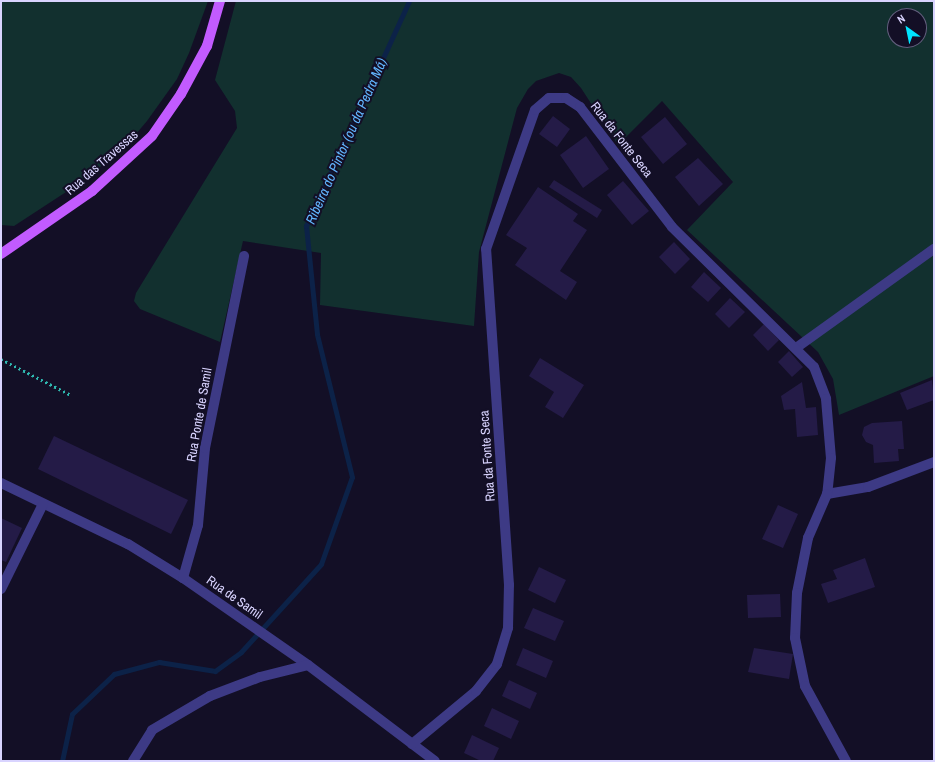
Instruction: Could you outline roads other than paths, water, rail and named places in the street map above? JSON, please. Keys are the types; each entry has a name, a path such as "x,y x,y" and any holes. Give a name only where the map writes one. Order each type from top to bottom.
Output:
{"main road":[{"name":"Rua das Travessas","path":"1,254 92,191 152,136 181,94 207,46 220,1"}],"street":[{"name":"Rua da Fonte Seca","path":"412,744 476,692 497,664 508,628 509,585 486,249 535,110 549,98 566,98 580,107 672,227 814,367 826,399 831,458 827,494 808,538 797,593 795,638 805,686 846,761"},
{"path":"796,348 934,249"},
{"name":"Rua Ponte de Samil","path":"184,578 198,525 205,448 244,256"},
{"path":"827,494 868,487 934,462"},
{"name":"Rua de Samil","path":"1,483 128,544 184,578 240,620 308,665 435,761"},
{"path":"1,590 43,504"},
{"path":"133,761 152,730 210,696 260,677 308,665"}],"waterway":[{"name":"Ribeira do Pintor (ou da Pedra Má)","path":"62,761 72,714 114,674 159,662 215,671 241,652 321,564 352,477 317,334 306,226 409,1"}]}
